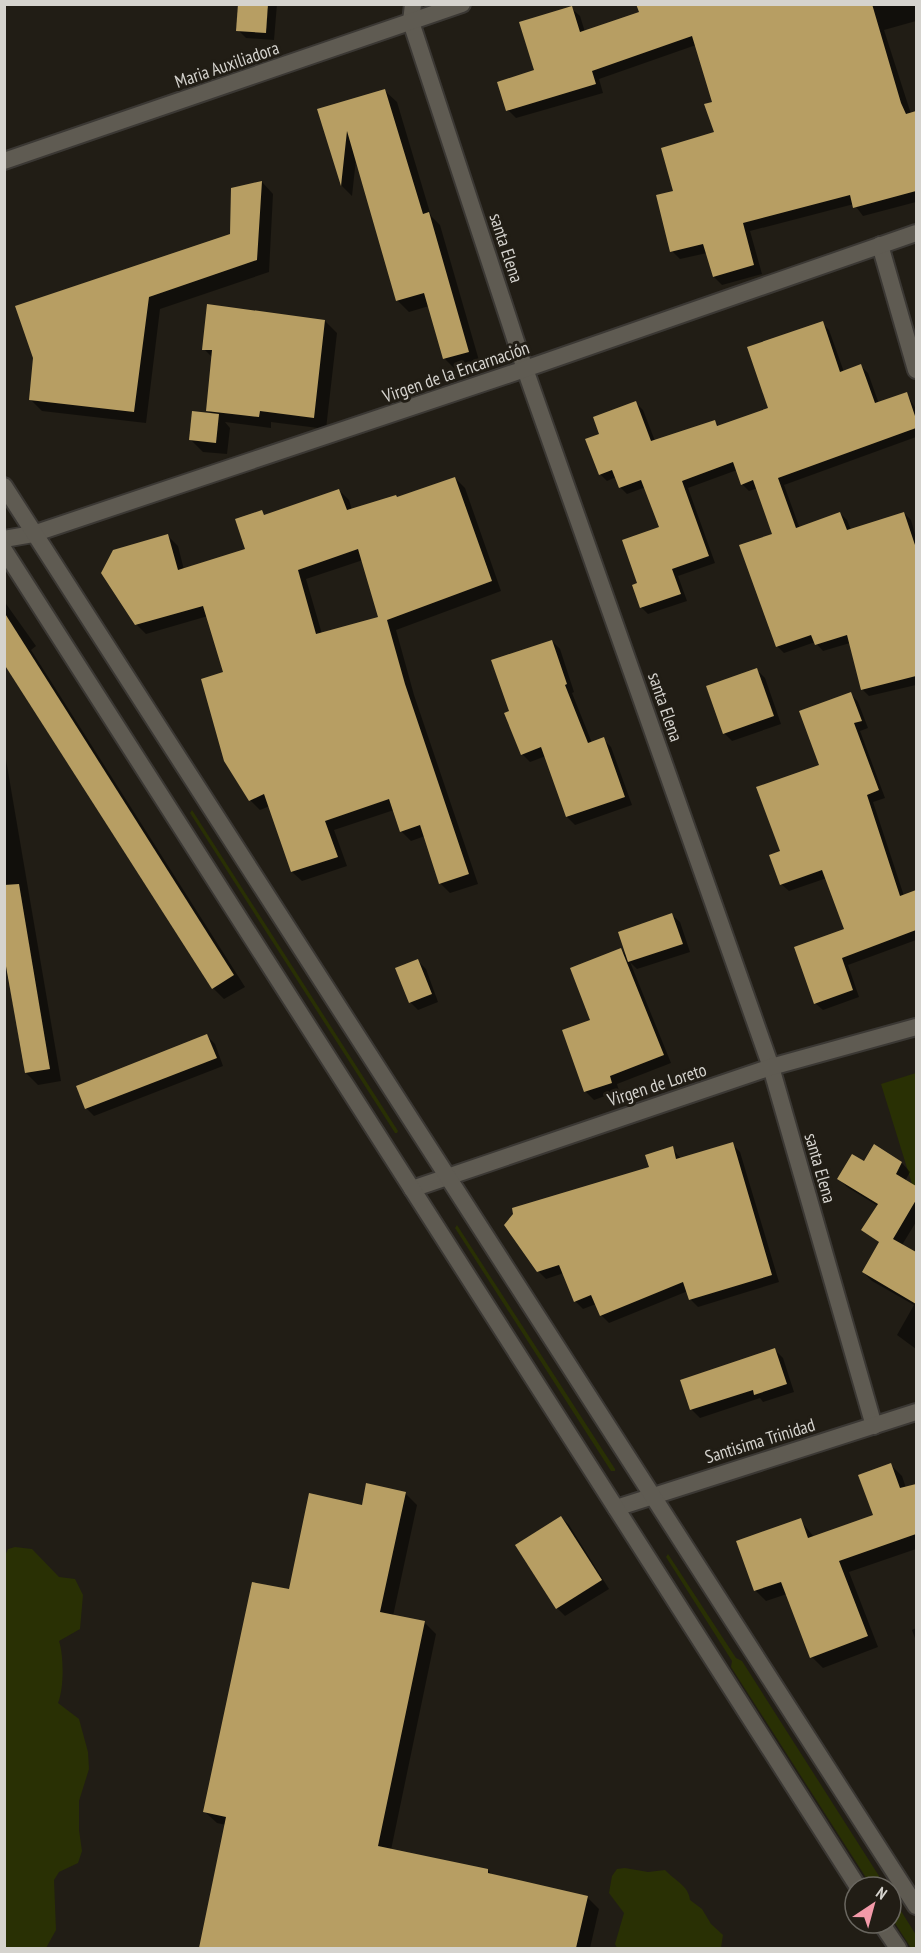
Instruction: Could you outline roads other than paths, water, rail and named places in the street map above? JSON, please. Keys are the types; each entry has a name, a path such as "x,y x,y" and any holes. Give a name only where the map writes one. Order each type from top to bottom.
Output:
{"street":[{"name":"santa Elena","path":"413,4 411,22 525,369 771,1067 874,1426"},
{"name":"Maria Auxiliadora","path":"4,161 462,4"},
{"name":"Virgen de la Encarnación","path":"4,539 33,534 525,369 916,233"},
{"path":"880,244 916,370"},
{"path":"4,486 916,1906"},
{"path":"4,550 850,1875"},
{"name":"Virgen de Loreto","path":"412,1189 771,1067 916,1027"},
{"name":"Santisima Trinidad","path":"616,1508 652,1494 916,1412"},
{"path":"889,1935 898,1948"}]}
